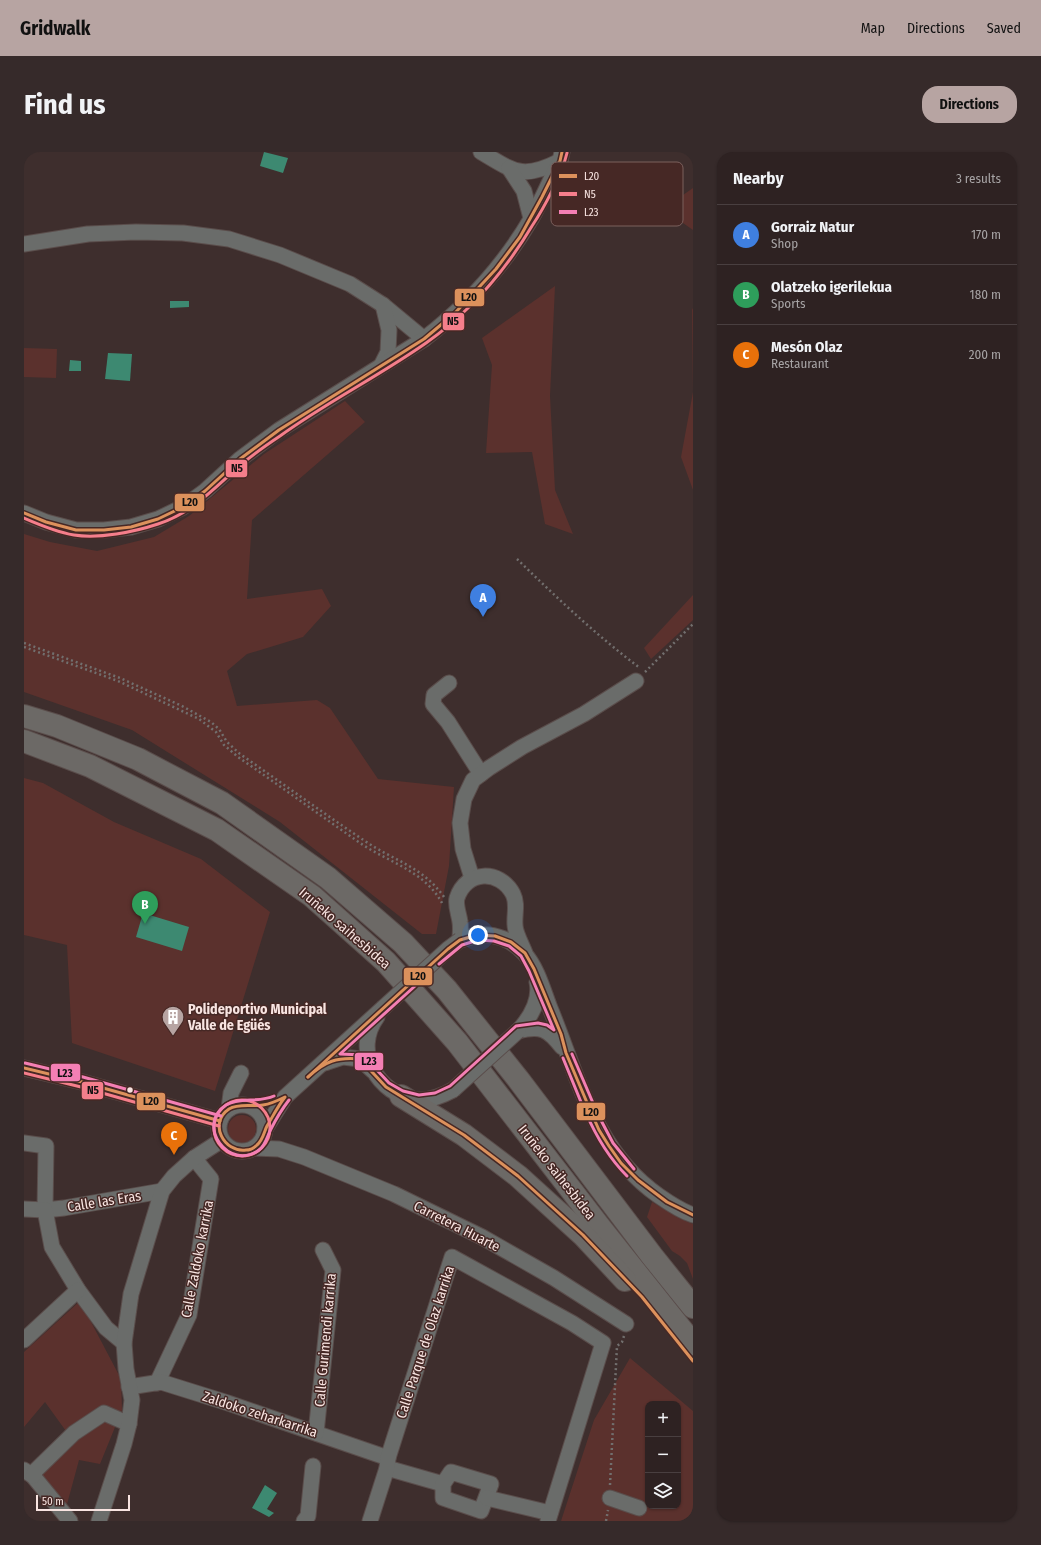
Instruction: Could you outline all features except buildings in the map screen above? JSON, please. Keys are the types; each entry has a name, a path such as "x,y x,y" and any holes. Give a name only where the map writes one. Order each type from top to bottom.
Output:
{"highway":[{"path":"24,706 61,718 138,759"},
{"name":"Iruñeko saihesbidea","path":"24,716 56,726 138,759 222,803 334,882 403,944 448,990 518,1079 652,1256 693,1307"},
{"name":"Iruñeko saihesbidea","path":"24,741 90,766 217,830 312,896 386,962 457,1042 599,1226 693,1344"},
{"path":"334,882 385,920 460,994 693,1290"},
{"path":"401,1096 464,1135 518,1176 583,1235 642,1297 693,1361"}],"street":[{"path":"481,152 509,168 522,172 536,171 561,156"},
{"path":"509,168 524,191 531,218"},
{"path":"24,513 46,522 76,530 104,530 131,527 158,519 183,507 205,491 240,459 279,430 424,339 445,323 484,286 508,254 531,218 551,177"},
{"path":"24,244 88,234 136,232 183,233 229,239 280,255 350,284 383,305 424,339"},
{"path":"381,366 388,352 388,330 383,305"},
{"path":"472,878 463,849 460,823 464,799 473,780 522,747 584,714 640,676"},
{"path":"450,683 434,695 433,704 448,722 481,774"},
{"path":"460,940 460,923 457,900 461,887 472,878 488,875 502,881 513,895 516,913 514,926 525,953 534,969 561,1034 566,1053 599,1130 621,1163 638,1180 667,1202 693,1215"},
{"path":"285,1097 265,1105 235,1110 219,1128 222,1140 227,1146 240,1151 248,1151 260,1143 265,1130 285,1097 448,949 460,940 477,935 495,936 511,942 525,953"},
{"path":"320,1065 343,1057 360,1059 375,1073 386,1087 401,1096 419,1100 436,1098 452,1090 518,1031 528,1020 536,1004 538,986 534,969"},
{"path":"375,1073 368,1057 368,1039 373,1022 383,1008"},
{"path":"518,1031 532,1028 544,1029 554,1037 566,1053"},
{"path":"24,1068 82,1082 235,1110 256,1110 261,1116 265,1130 279,1149"},
{"path":"99,1521 129,1424 132,1400 126,1368 124,1343 131,1294 162,1191 174,1176 194,1158 222,1140"},
{"path":"24,1143 46,1146 46,1210 52,1247 78,1290 106,1328 124,1343"},
{"name":"Carretera Huarte","path":"254,1148 279,1149 394,1194 482,1237 554,1278 626,1324"},
{"name":"Calle Zaldoko karrika","path":"157,1383 189,1314 208,1202 211,1179 194,1158"},
{"name":"Calle las Eras","path":"24,1209 46,1210 71,1207 162,1191"},
{"name":"Calle Gurimendi karrika","path":"316,1433 333,1270 323,1250"},
{"name":"Calle Parque de Olaz karrika","path":"370,1521 452,1257 572,1323 604,1344 549,1517"},
{"path":"24,1340 78,1290"},
{"name":"Zaldoko zeharkarrika","path":"130,1387 161,1382 316,1433 387,1463 443,1484"},
{"path":"70,1521 28,1473 36,1470 74,1433 104,1413 129,1424"},
{"path":"304,1521 308,1516 313,1466"},
{"path":"451,1472 491,1484 487,1498 481,1511 443,1498 443,1484 451,1472"},
{"path":"487,1498 549,1517"},
{"path":"610,1498 639,1508"}],"path":[{"path":"517,559 640,676 693,624"},
{"path":"24,643 120,678 201,716 219,729 227,742 247,758 366,842 407,864 425,876 436,886 446,902"},
{"path":"24,647 118,681 170,704 204,722 216,732 224,745 238,757 364,845 405,867 423,879 440,899 444,909"},
{"path":"606,1521 610,1498 617,1346 624,1338 626,1324"}],"shaded area":[{"path":"264,152 288,158 283,173 260,166"},
{"path":"693,188 693,230 683,223 683,195"},
{"path":"555,286 550,396 555,490 573,534 545,524 532,452 486,453 492,365 482,338"},
{"path":"170,301 189,301 189,307 170,308"},
{"path":"693,308 693,392 692,310"},
{"path":"24,348 57,349 56,378 24,377"},
{"path":"108,353 132,354 130,381 105,379"},
{"path":"70,360 81,361 81,371 69,371"},
{"path":"693,392 693,490 681,457"},
{"path":"345,401 365,422 252,520 247,599 322,589 331,606 303,637 247,654 227,671 237,706 317,700 330,708 378,779 454,787 449,866 436,934 422,934 280,822 132,730 24,692 24,534 50,542 97,551 154,537 189,516 264,454"},
{"path":"693,595 693,620 651,659 644,648"},
{"path":"24,778 43,783 114,822 201,859 270,912 215,1091 72,1043 67,945 24,935"},
{"path":"143,913 189,927 182,951 136,937"},
{"path":"242,1115 252,1119 256,1129 252,1139 242,1143 232,1139 228,1129 232,1119"},
{"path":"652,1202 681,1219 693,1224 693,1279 687,1263 672,1251 647,1217"},
{"path":"80,1301 121,1379 122,1410 100,1464 79,1460 66,1508 37,1470 71,1438 45,1402 24,1427 24,1352"},
{"path":"630,1358 693,1411 693,1518 688,1521 561,1521 594,1420"},
{"path":"265,1485 277,1493 267,1509 274,1513 269,1517 252,1508"}],"transit line":[{"name":"L20","path":"560,162 562,152"},
{"name":"N5","path":"565,162 567,153"},
{"name":"L20","path":"24,513 46,522 76,530 104,530 131,527 158,519 183,507 205,491 240,459 279,430 424,339 455,313 496,269 520,237 551,179"},
{"name":"N5","path":"24,518 68,534 94,536 138,530 171,519 182,513 204,498 243,463 262,449 316,412 390,367 426,343 457,318 498,275 521,243 551,193"},
{"name":"L20","path":"308,1077 448,949 460,940 477,935 495,936 511,942 525,953 534,969 561,1034 566,1053 599,1130 621,1163 638,1180 667,1202 693,1215"},
{"name":"L23","path":"415,986 340,1054 363,1055 389,1083 403,1091 419,1095 435,1093 450,1086 516,1026 538,1023 547,1025 554,1030 521,956 509,946 494,941 478,940 462,945 439,964"},
{"name":"L23","path":"572,1054 593,1103"},
{"name":"L23","path":"563,1058 583,1107"},
{"name":"L20","path":"308,1077 320,1067 332,1061 360,1059 386,1087 464,1135 518,1176 583,1235 642,1297 693,1361"},
{"name":"L23","path":"25,1063 83,1077 221,1116"},
{"name":"L20","path":"24,1068 82,1082 220,1121"},
{"name":"N5","path":"24,1073 81,1087 219,1126"},
{"name":"L23","path":"274,1096 262,1099 237,1101 226,1105 217,1114 214,1124 215,1134 227,1151 237,1155 248,1155 259,1150 263,1146 275,1122 289,1100"},
{"name":"L20","path":"285,1097 267,1126 261,1141 255,1147 247,1150 238,1150 225,1142 219,1129 223,1115 229,1109 237,1106 259,1106 285,1097"},
{"name":"N5","path":"242,1100 253,1102 262,1108 268,1117 270,1128 268,1139 262,1148 253,1154 242,1156 231,1154 222,1148 216,1139 214,1128 216,1117 222,1108 231,1102 242,1100"},
{"name":"L23","path":"595,1109 613,1143 634,1169"},
{"name":"L23","path":"586,1113 594,1130 614,1162 627,1176"}],"place":[{"name":"Gorraiz Natur","path":"483,617"},
{"name":"Olatzeko igerilekua","path":"145,924"},
{"name":"Polideportivo Municipal Valle de Egüés","path":"173,1036"},
{"name":"Mesón Olaz","path":"174,1155"}]}
